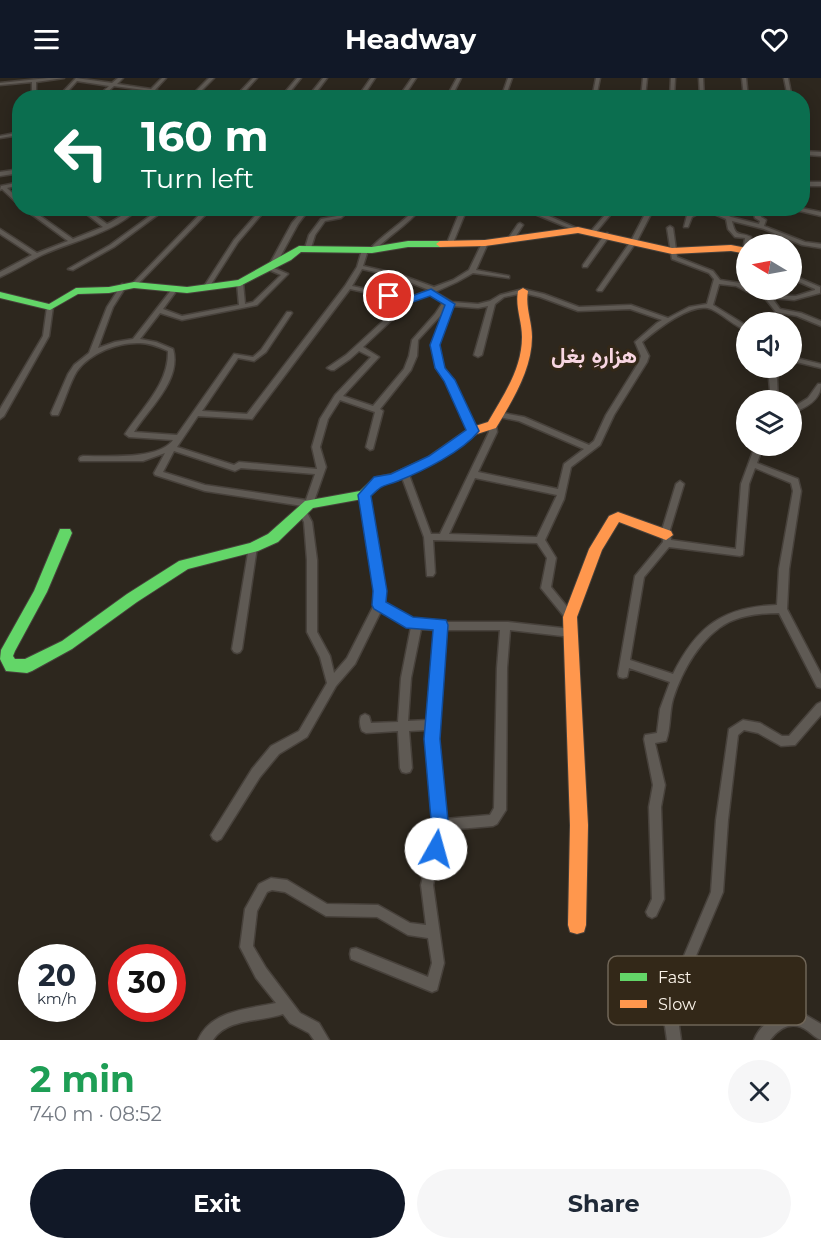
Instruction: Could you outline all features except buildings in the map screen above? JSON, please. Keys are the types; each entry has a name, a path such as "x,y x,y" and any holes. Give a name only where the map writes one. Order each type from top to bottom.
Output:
{"street":[{"path":"0,84 62,78 152,90 164,78"},
{"path":"107,90 120,78"},
{"path":"199,90 212,78"},
{"path":"244,90 255,78"},
{"path":"289,90 299,78"},
{"path":"315,90 325,78"},
{"path":"67,90 77,79"},
{"path":"34,82 34,90"},
{"path":"36,216 73,242"},
{"path":"92,216 107,227"},
{"path":"0,275 37,256 129,216"},
{"path":"71,269 112,246 154,216"},
{"path":"55,413 72,374 92,354 110,307 129,285 202,216"},
{"path":"206,288 236,241 258,216"},
{"path":"270,269 302,216"},
{"path":"308,248 312,235 323,220 340,216"},
{"path":"197,413 249,417 348,287 368,250 394,228 413,216"},
{"path":"450,243 461,216"},
{"path":"544,216 578,230 601,233 672,251 736,247"},
{"path":"585,266 610,216"},
{"path":"600,290 634,241 646,216"},
{"path":"686,226 689,216"},
{"path":"724,216 804,244 821,246"},
{"path":"754,234 763,220 758,216"},
{"path":"729,218 731,229 736,235"},
{"path":"511,239 520,225"},
{"path":"670,228 674,258 711,273 717,282 710,306"},
{"path":"0,295 50,307 76,291 109,290 129,285 174,290 240,283 270,269 299,249 368,250 408,244 485,243 578,230"},
{"path":"0,231 37,256"},
{"path":"472,271 485,243"},
{"path":"360,267 396,275 433,291 448,303 478,306 492,303 502,296 523,291 542,295 578,309 632,308 668,320"},
{"path":"159,310 182,318 255,304 285,274 270,269"},
{"path":"331,368 358,348 410,300 472,271 507,277"},
{"path":"802,281 818,288 819,292 802,294"},
{"path":"717,282 736,284"},
{"path":"240,283 242,306"},
{"path":"348,287 410,300"},
{"path":"135,341 174,290"},
{"path":"444,537 493,432 495,419 518,378 527,355 527,334 520,307 523,291"},
{"path":"770,300 778,311 799,314 821,324"},
{"path":"376,408 407,370 413,356 415,340 448,303"},
{"path":"448,303 435,345 440,368 450,380 473,431"},
{"path":"478,355 492,303"},
{"path":"540,540 561,493 567,466 597,443 610,415 643,362 645,356 638,342 659,324 691,308 710,306 736,322"},
{"path":"0,416 46,336 50,307"},
{"path":"289,312 264,351 254,359 236,356 172,448 158,473 205,488 306,507 364,495 379,480 393,478 433,459 473,431 495,419 521,419 590,448"},
{"path":"92,354 135,341 171,350 173,360 163,383 129,434 179,438"},
{"path":"66,533 21,629 10,642 6,656 11,666 27,666 61,649 132,598 184,565 253,547 273,538 306,507 322,467 316,447 324,418 338,397 375,357 358,348"},
{"path":"802,361 821,366"},
{"path":"802,405 811,400 821,386"},
{"path":"338,397 376,408"},
{"path":"370,447 379,415 376,408"},
{"path":"83,459 143,459 172,448 235,468 239,465 320,472"},
{"path":"577,925 579,825 570,617 596,549 614,519 618,517 667,539 740,553 745,484 755,456"},
{"path":"752,464 795,481 797,491 784,569 782,609 821,684"},
{"path":"404,472 428,537 430,573"},
{"path":"472,474 561,493"},
{"path":"622,674 639,576 660,554 667,539 680,484"},
{"path":"217,835 256,773 275,750 303,734 332,683 351,661 379,605 380,591 364,495"},
{"path":"306,507 312,560 312,632 325,656 332,683"},
{"path":"428,537 540,540"},
{"path":"540,540 552,558 546,588 570,617"},
{"path":"237,649 253,547"},
{"path":"379,605 417,624 505,626 571,633"},
{"path":"652,912 658,899 655,807 659,785 649,739 662,737 665,709 675,679 699,642 719,622 760,609 782,609"},
{"path":"406,768 401,727 403,686 417,624"},
{"path":"356,954 432,985 438,963 427,885 440,825 432,739 441,625"},
{"path":"440,825 493,820 500,810 502,668 505,626"},
{"path":"624,662 675,679"},
{"path":"690,956 717,892 722,820 733,732 743,724 760,728 781,741 791,741 821,707"},
{"path":"366,719 366,728 433,725"},
{"path":"322,1040 314,1028 296,1018 286,1006 261,973 246,947 251,909 263,888 271,884 287,886 326,910 378,911 408,929 433,932"},
{"path":"205,1040 207,1034 224,1020 271,1013 286,1006"},
{"path":"806,1021 821,1033"},
{"path":"672,1025 674,1040"},
{"path":"761,1040 777,1025"}],"traffic: fast":[{"path":"0,295 50,307 76,291 109,290 134,285 187,290 240,283 288,258 299,249 372,250 408,244 440,244"},
{"path":"65,533 40,592 8,650 6,656 11,666 27,666 67,645 132,598 184,565 253,547 273,538 309,504 364,495 379,480 393,478 433,459"}],"traffic: slow":[{"path":"440,244 485,243 578,230 672,251 736,249"},
{"path":"433,459 473,431 492,425 510,394 520,372 526,350 527,332 522,309 523,291"},
{"path":"577,925 579,825 570,617 596,549 614,519 618,517 666,535"}],"district":[{"name":"هزارهِ بغل","path":"594,355"}],"route":[{"path":"389,296 410,300 431,292 450,304 435,345 440,368 450,380 473,431 433,459 393,478 379,480 364,495 381,596 379,605 411,623 428,626 441,625 432,739 440,831 436,849"}]}
